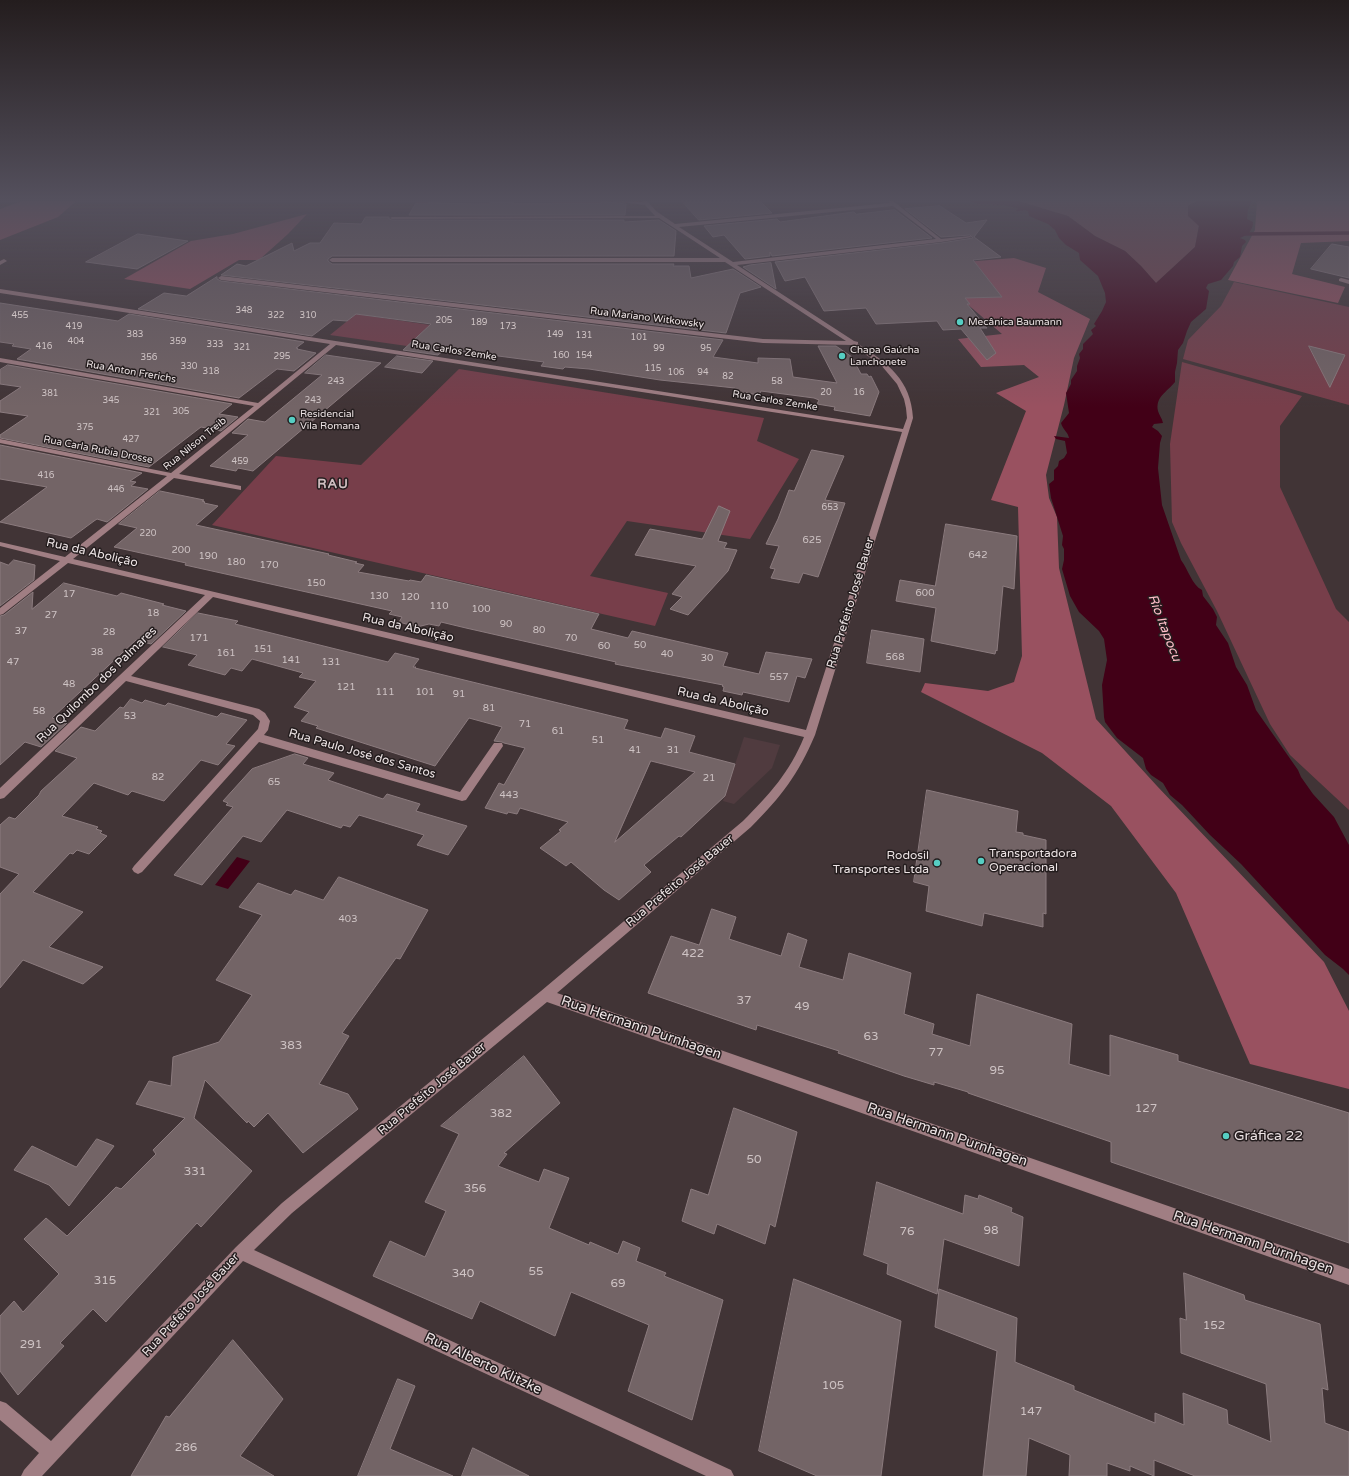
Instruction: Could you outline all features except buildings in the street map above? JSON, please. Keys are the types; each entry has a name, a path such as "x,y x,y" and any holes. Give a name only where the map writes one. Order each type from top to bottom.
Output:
{"street":[{"name":"Rua Prefeito José Bauer","path":"30,1476 241,1252 288,1208 545,995 747,824 769,802 788,778 800,759 810,735 906,431 910,418 910,407 906,393 899,380 876,358 856,343 741,270"},
{"name":"Rua Mariano Witkowsky","path":"221,278 763,341 856,343"},
{"path":"1341,280 1349,282"},
{"name":"Rua Carlos Zemke","path":"0,291 906,431"},
{"name":"Rua Nilson Treib","path":"0,612 173,475 334,343"},
{"name":"Rua Anton Frerichs","path":"0,360 259,405"},
{"name":"Rua Carla Rubia Drosse","path":"0,441 238,488"},
{"name":"Rua da Abolição","path":"0,544 810,735"},
{"name":"Rua Quilombo dos Palmares","path":"0,795 211,594"},
{"path":"124,677 256,712 262,716 265,722 263,730 138,869"},
{"name":"Rua Paulo José dos Santos","path":"256,737 462,797 498,746"},
{"name":"Rua Hermann Purnhagen","path":"545,995 1349,1277"},
{"name":"Rua Alberto Klitzke","path":"241,1252 725,1476"},
{"path":"0,1409 52,1453"}],"shaded area":[{"path":"140,270 222,270 190,289 124,279"},
{"path":"867,270 1045,270 1038,292 1090,319 1074,358 1064,405 1046,475 1049,498 1057,517 1059,568 1096,719 1157,786 1324,962 1349,1011 1349,1089 1250,1064 1176,893 1111,806 1042,753 921,692 925,683 988,691 1014,682 1022,656 1018,507 991,500 1026,411 996,393 1039,377 1024,365 981,367 958,339 1002,334 951,290 804,275"},
{"path":"1144,270 1170,270 1156,283"},
{"path":"1233,270 1293,270 1292,274 1345,287 1338,303 1228,280"},
{"path":"1234,282 1349,307 1349,405 1183,359 1188,340 1221,306"},
{"path":"356,314 430,325 407,346 330,335"},
{"path":"1182,362 1302,396 1280,426 1280,487 1336,609 1349,622 1349,810 1290,755 1270,724 1217,611 1181,543 1172,522 1170,444"},
{"path":"459,369 764,418 757,441 799,459 750,539 627,521 590,576 668,593 655,626 212,525 276,456 361,465"},
{"path":"744,737 780,745 772,768 734,804 723,801"}],"water":[{"name":"Rio Itapocu","path":"1091,270 1144,270 1156,283 1170,270 1230,270 1221,280 1208,284 1206,288 1209,291 1206,309 1191,322 1183,343 1178,350 1175,382 1162,395 1158,402 1158,411 1163,423 1154,424 1152,427 1162,436 1158,468 1162,505 1181,560 1195,584 1202,590 1203,596 1217,617 1216,625 1228,643 1236,667 1247,685 1256,710 1313,794 1334,817 1349,845 1349,975 1325,955 1241,864 1170,795 1163,783 1151,775 1146,769 1143,758 1117,738 1105,722 1102,685 1107,660 1104,639 1099,631 1079,612 1070,596 1062,569 1064,560 1064,549 1062,545 1063,536 1051,498 1049,484 1054,480 1054,470 1058,466 1059,461 1064,458 1067,453 1065,441 1056,439 1054,436 1069,438 1061,423 1069,413 1066,393 1071,384 1071,380 1077,371 1080,358 1079,354 1083,349 1083,344 1093,334 1091,330 1096,326 1094,324 1106,302 1105,293 1098,276"},
{"path":"237,857 250,861 228,889 215,885"}],"place":[{"name":"Mecânica Baumann","path":"960,322"},
{"name":"Chapa Gaúcha Lanchonete","path":"842,356"},
{"name":"Residencial Vila Romana","path":"292,420"},
{"name":"Transportadora Operacional","path":"981,861"},
{"name":"Rodosil Transportes Ltda","path":"937,863"},
{"name":"Gráfica 22","path":"1226,1136"}],"district":[{"name":"RAU","path":"333,485"}]}
